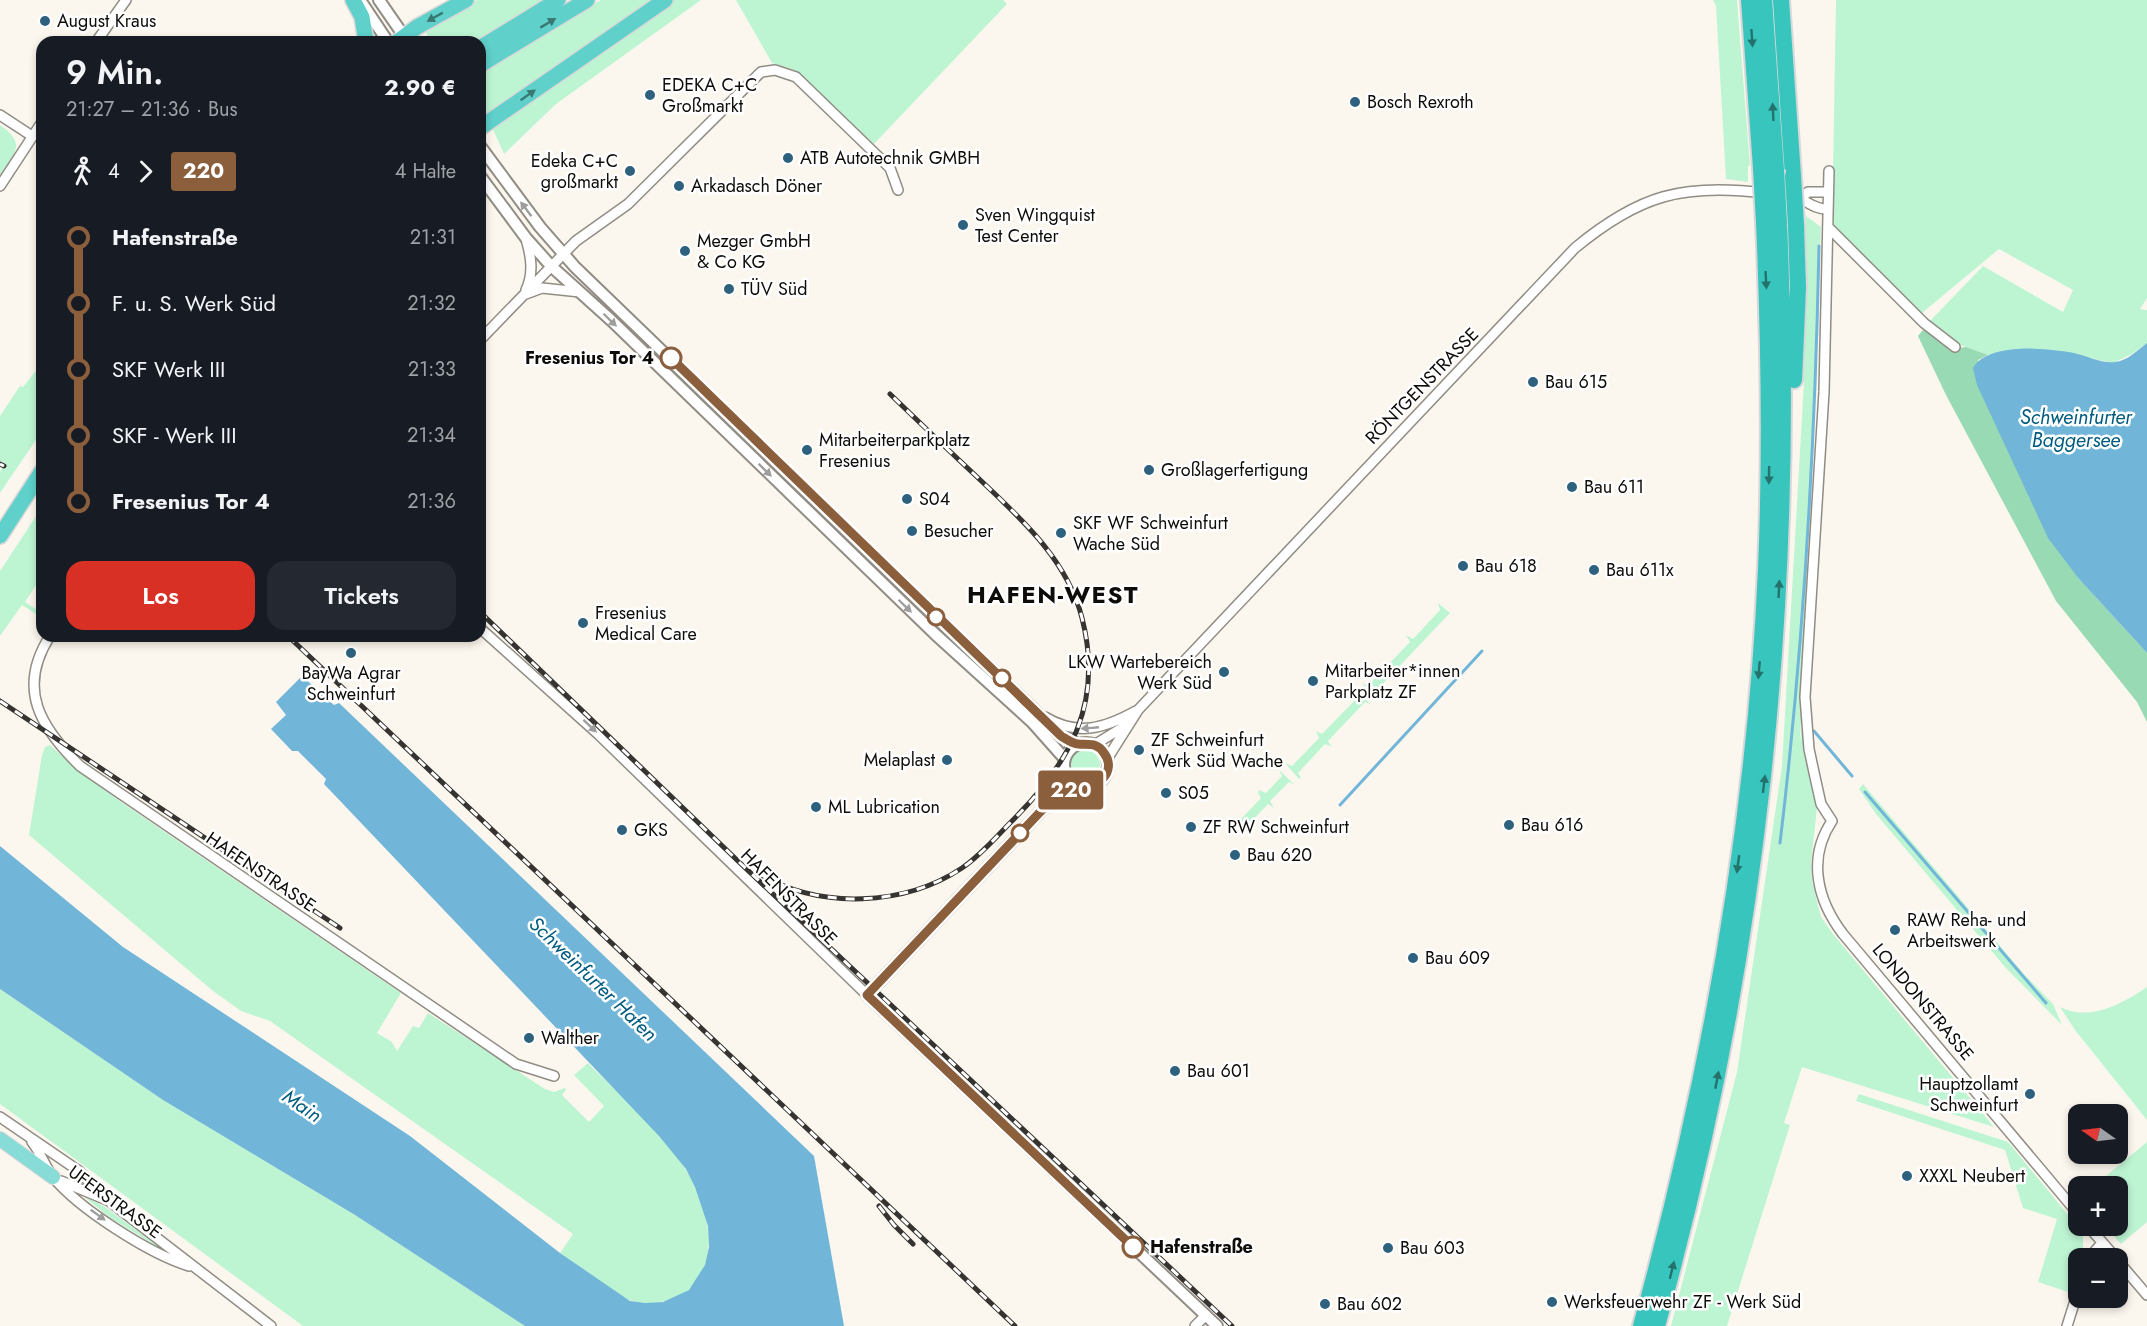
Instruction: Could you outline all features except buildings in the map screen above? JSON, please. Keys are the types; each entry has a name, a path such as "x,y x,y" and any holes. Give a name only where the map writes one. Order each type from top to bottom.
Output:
{"highway":[{"path":"353,0 362,17 365,36"},
{"path":"409,36 466,0"},
{"path":"486,44 558,0"},
{"path":"486,61 587,0"},
{"path":"486,124 665,0"},
{"path":"1657,1326 1703,1146 1746,922 1778,631 1784,443 1779,224 1769,169 1749,0"},
{"path":"1764,0 1769,169"},
{"path":"1641,1326 1685,1156 1711,1031 1731,919 1748,793 1761,645 1768,516 1769,387 1779,224 1793,176 1782,0"},
{"path":"1784,37 1792,0"},
{"path":"0,536 36,480"}],"main road":[{"path":"0,1139 53,1177"}],"street":[{"path":"100,36 126,0"},
{"path":"360,0 384,36"},
{"path":"379,0 401,36"},
{"path":"486,334 576,241 628,204 707,123 753,80 768,70 783,70 796,76 890,168 898,190"},
{"path":"0,115 32,136"},
{"path":"0,186 36,130"},
{"path":"486,154 523,206 563,254 756,439 944,625 1061,736 1078,744 1094,745 1107,759 1106,774 1102,780 1091,787 1077,786 1042,810"},
{"path":"1829,171 1828,227 1924,323 1955,346"},
{"path":"486,185 526,238 551,266 638,346 886,588 979,676 1032,722 1064,758 1065,773 1042,810 867,995"},
{"name":"RÖNTGENSTRASSE","path":"1107,759 1127,724 1138,710 1559,264 1614,218 1650,199 1675,193 1724,188 1801,198 1808,206 1827,209"},
{"name":"RÖNTGENSTRASSE","path":"1801,198 1808,192 1827,192"},
{"name":"LONDONSTRASSE","path":"1828,227 1824,392 1805,706 1809,749 1818,794 1821,804 1832,821 1823,834 1819,847 1817,870 1824,902 1833,921 2068,1202"},
{"path":"524,295 531,273 531,254 526,238"},
{"path":"524,295 542,288 580,292"},
{"path":"638,346 648,336"},
{"path":"746,451 756,439"},
{"path":"886,588 896,578"},
{"path":"935,634 944,625"},
{"name":"HAFENSTRASSE","path":"486,633 547,686 784,912 812,944 1217,1326"},
{"name":"HAFENSTRASSE","path":"47,642 37,667 37,704 50,734 80,766 516,1064 554,1076"},
{"path":"979,676 989,666"},
{"path":"1040,714 1065,726 1087,730 1113,724 1138,710"},
{"name":"RÖNTGENSTRASSE","path":"1094,745 1127,724"},
{"path":"1064,758 1071,748 1078,744"},
{"path":"1065,773 1077,786"},
{"name":"UFERSTRASSE","path":"0,1117 86,1177 109,1201 271,1326"},
{"name":"UFERSTRASSE","path":"26,1135 40,1152 53,1177 102,1218 165,1258 191,1266"},
{"name":"UFERSTRASSE","path":"53,1177 109,1201"},
{"path":"2096,1236 2106,1248"},
{"path":"2098,1248 2102,1243"},
{"path":"2128,1273 2147,1295"},
{"path":"2067,1326 2073,1308"},
{"path":"1195,1326 1206,1315"}],"green space":[{"path":"477,0 546,0 486,37 427,36 425,28"},
{"path":"601,0 656,0 486,117 486,69"},
{"path":"672,0 701,0 556,104 504,154 491,125"},
{"path":"736,0 1003,0 1007,4 873,145 792,69 772,63"},
{"path":"1713,0 1737,0 1750,166 1748,166 1748,182 1726,179 1716,6"},
{"path":"1836,0 2147,0 2147,298 2140,309 2147,310 2147,343 2132,354 2113,363 2053,350 2002,351 1988,355 1952,342 1930,321 1983,266 2063,312 2073,290 1999,249 1922,313 1914,311 1832,227"},
{"path":"0,125 14,138 16,148 0,175"},
{"path":"1806,216 1821,227 1800,742 1802,727 1817,808 1811,863 1812,881 1821,917 1833,934 1994,1127 1802,1067 1784,1123 1790,1125 1727,1326 1671,1326 1737,1072 1782,766 1804,381"},
{"path":"1927,325 1951,349 1966,347 1988,355 1978,360 2079,579 2147,653 2147,722 2137,702 2056,601 1946,395 1918,336"},
{"path":"36,371 36,440 0,493 0,472 5,463 0,461 0,416 20,386 23,387"},
{"path":"36,516 36,585 25,602 36,609 36,614 22,605 0,636 0,571"},
{"path":"1438,603 1450,613 1372,695 1362,683 1368,686 1380,673 1376,667 1382,670 1385,668 1410,642 1406,635 1413,639 1440,610"},
{"path":"1355,689 1371,705 1365,702 1328,741 1332,747 1325,744 1298,773 1301,777 1299,779 1285,763 1292,766 1319,738 1316,731 1322,734 1357,698 1359,695"},
{"path":"50,745 74,767 121,802 401,993 377,1033 392,1042 397,1051 413,1026 419,1028 428,1013 545,1089 554,1092 565,1088 562,1095 589,1122 604,1106 574,1075 588,1063 661,1137 686,1169 696,1187 706,1218 708,1250 705,1265 698,1279 688,1291 663,1302 637,1302 625,1298 596,1279 560,1253 573,1234 270,1021 241,1011 213,991 29,835 42,755 45,747"},
{"path":"1085,750 1091,751 1099,759 1099,771 1091,779 1085,780 1079,779 1071,771 1070,765 1071,759 1079,751"},
{"path":"1279,770 1295,785 1289,782 1270,801 1274,808 1268,804 1247,826 1251,831 1249,833 1234,817 1240,820 1261,798 1259,790 1266,793 1282,776"},
{"path":"1863,784 2023,973 2053,1004 2062,1025 2005,967 1876,814 1859,789"},
{"path":"2147,987 2147,1120 2075,1030 2060,1007 2083,1013 2094,1012 2116,1005"},
{"path":"0,989 163,1100 355,1215 525,1326 303,1326 0,1104"},
{"path":"1859,1094 2008,1142 2068,1215 2068,1236 2083,1236 2083,1248 2068,1248 2068,1292 2038,1282 2057,1219 2023,1208 2005,1150 1856,1101"},
{"path":"2147,1142 2147,1222 2121,1244 2114,1236 2128,1236 2128,1176 2106,1176 2120,1164 2128,1164 2128,1158"},
{"path":"81,1194 105,1207 168,1253 109,1217"}],"water":[{"name":"Schweinfurter Baggersee","path":"2147,343 2147,653 2079,579 2048,538 1977,385 1973,368 1992,354 2020,349 2063,351 2100,361 2115,362 2128,357"},
{"path":"302,676 334,705 339,703 814,1156 844,1326 525,1326 355,1215 163,1100 0,989 0,846 123,947 410,1136 560,1253 630,1301 663,1302 689,1290 705,1265 709,1247 708,1226 695,1187 686,1169 659,1136 324,784 326,779 298,751 292,751 271,729 286,715 276,702"}],"waterway":[{"path":"1780,843 1796,694 1807,545 1815,396 1819,246"},
{"path":"1340,805 1482,651"},
{"path":"1814,731 1852,776"},
{"path":"1865,792 2046,1003"}],"railway":[{"path":"760,874 784,886 809,894 835,898 862,899 889,896 939,881 976,857 1033,799 1065,754 1077,730 1085,704 1088,649 1082,618 1065,576 1053,557 1024,522 890,394"},
{"path":"0,464 4,466"},
{"path":"486,618 739,862 1232,1326"},
{"path":"294,642 1015,1326"},
{"path":"0,701 340,928"},
{"path":"879,1206 913,1244"}],"bus line":[{"name":"220","path":"671,358 756,439 862,546 1061,736 1078,744 1094,745 1104,753 1108,766 1102,780 1091,787 1077,786 1042,810 867,995 1133,1247"}],"place":[{"name":"August Kraus","path":"45,21"},
{"name":"EDEKA C+C Großmarkt","path":"650,95"},
{"name":"Bosch Rexroth","path":"1355,102"},
{"name":"ATB Autotechnik GMBH","path":"788,158"},
{"name":"Edeka C+C großmarkt","path":"630,171"},
{"name":"Arkadasch Döner","path":"679,186"},
{"name":"Sven Wingquist Test Center","path":"963,225"},
{"name":"Mezger GmbH & Co KG","path":"685,251"},
{"name":"TÜV Süd","path":"729,289"},
{"name":"Fresenius Tor 4","path":"671,358"},
{"name":"Bau 615","path":"1533,382"},
{"name":"Mitarbeiterparkplatz Fresenius","path":"807,450"},
{"name":"Großlagerfertigung","path":"1149,470"},
{"name":"Bau 611","path":"1572,487"},
{"name":"S04","path":"907,499"},
{"name":"Besucher","path":"912,531"},
{"name":"SKF WF Schweinfurt Wache Süd","path":"1061,533"},
{"name":"Bau 618","path":"1463,566"},
{"name":"Bau 611x","path":"1594,570"},
{"name":"Fresenius Medical Care","path":"583,623"},
{"name":"BayWa Agrar Schweinfurt","path":"351,653"},
{"name":"LKW Wartebereich Werk Süd","path":"1224,672"},
{"name":"Mitarbeiter*innen Parkplatz ZF","path":"1313,681"},
{"name":"ZF Schweinfurt Werk Süd Wache","path":"1139,750"},
{"name":"Melaplast","path":"947,760"},
{"name":"S05","path":"1166,793"},
{"name":"ML Lubrication","path":"816,807"},
{"name":"Bau 616","path":"1509,825"},
{"name":"ZF RW Schweinfurt","path":"1191,827"},
{"name":"GKS","path":"622,830"},
{"name":"Bau 620","path":"1235,855"},
{"name":"RAW Reha- und Arbeitswerk","path":"1895,930"},
{"name":"Bau 609","path":"1413,958"},
{"name":"Walther","path":"529,1038"},
{"name":"Bau 601","path":"1175,1071"},
{"name":"Hauptzollamt Schweinfurt","path":"2030,1094"},
{"name":"XXXL Neubert","path":"1907,1176"},
{"name":"Hafenstraße","path":"1133,1247"},
{"name":"Bau 603","path":"1388,1248"},
{"name":"Werksfeuerwehr ZF - Werk Süd","path":"1552,1302"},
{"name":"Bau 602","path":"1325,1304"}],"district":[{"name":"HAFEN-WEST","path":"1053,594"}],"water label":[{"name":"Schweinfurter Hafen","path":"593,979"},
{"name":"Main","path":"302,1106"}]}
